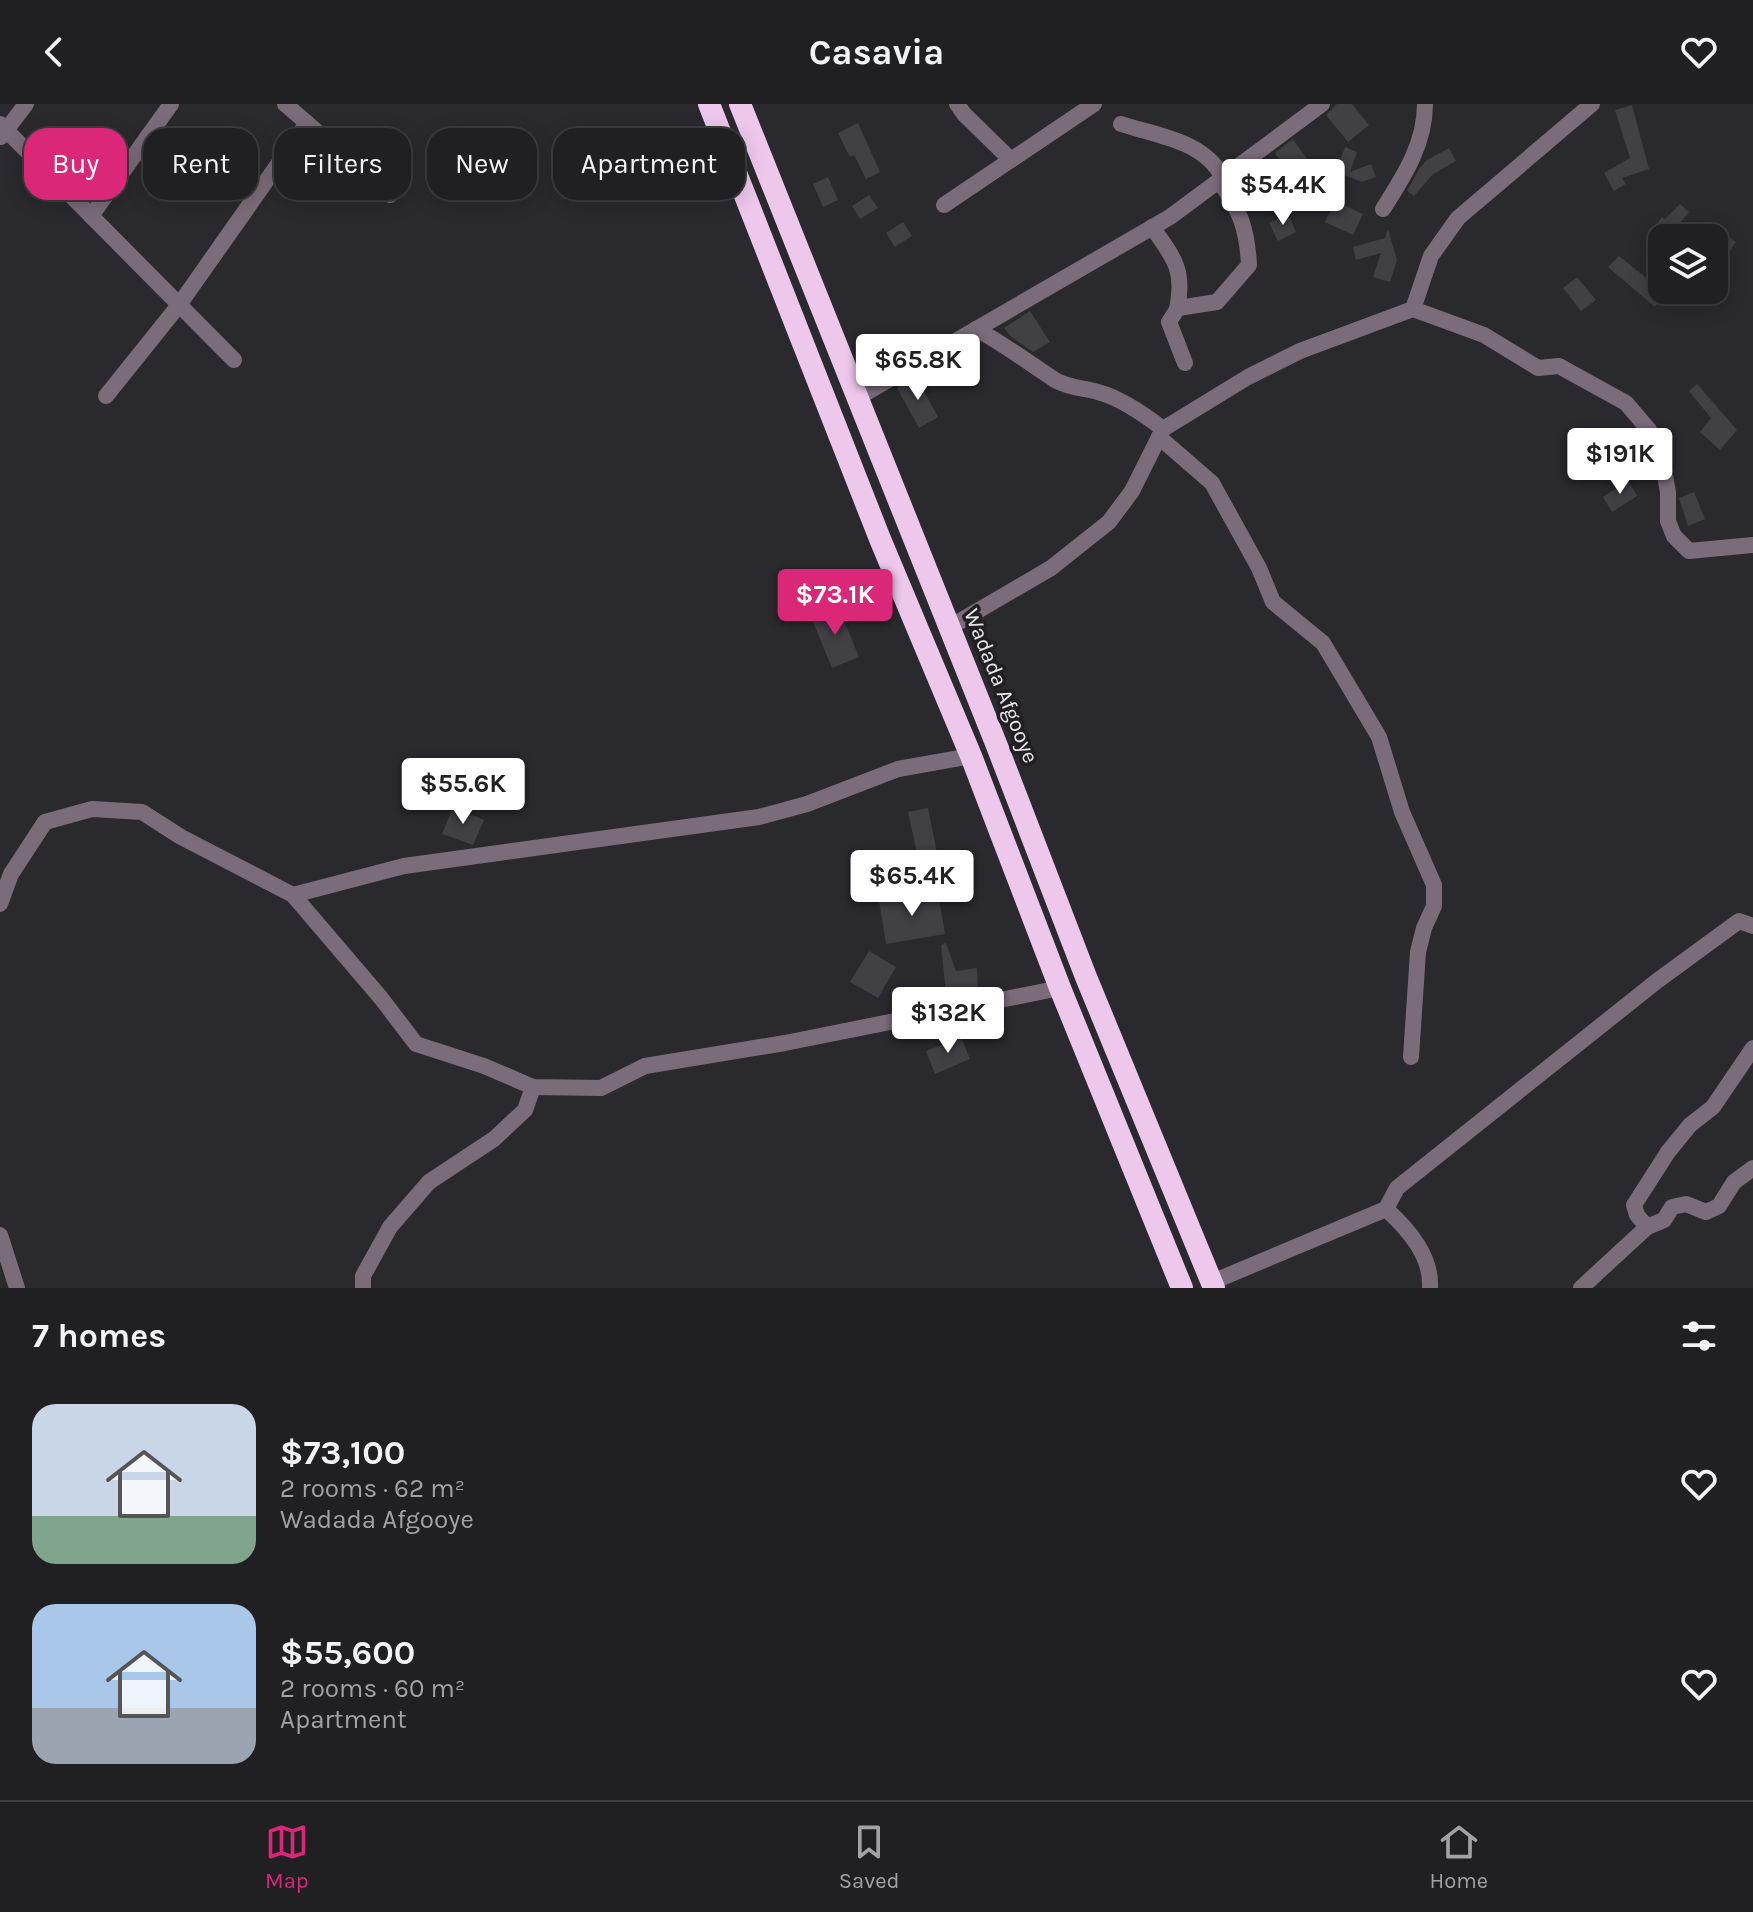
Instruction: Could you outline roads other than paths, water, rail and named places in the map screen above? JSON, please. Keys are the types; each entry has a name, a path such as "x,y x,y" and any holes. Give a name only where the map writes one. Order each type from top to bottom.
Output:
{"highway":[{"path":"709,104 880,539 971,756 1060,988 1182,1288"},
{"name":"Wadada Afgooye","path":"740,104 1097,1004 1213,1285"}],"street":[{"path":"26,104 2,131 234,360"},
{"path":"91,216 171,104"},
{"path":"285,104 313,128"},
{"path":"957,104 1011,160"},
{"path":"944,205 1094,104"},
{"path":"857,398 1152,227 1322,104"},
{"path":"1383,209 1413,160 1425,123 1425,104"},
{"path":"1413,309 1431,256 1458,218 1574,110 1592,104"},
{"path":"106,396 179,305 307,123"},
{"path":"1121,124 1192,147 1208,157 1239,208 1248,241 1249,265 1217,302 1177,309"},
{"path":"1152,227 1177,263 1181,287 1177,309 1169,322 1185,363"},
{"path":"950,627 1051,568 1109,522 1132,491 1161,433 1248,377 1300,351 1413,309 1484,335 1538,368 1559,366 1626,403 1649,430 1662,460 1668,492 1668,521 1674,536 1689,551 1753,545"},
{"path":"976,329 1057,381 1100,392 1146,416 1212,483 1259,568 1273,602 1323,643 1379,737 1402,812 1434,885 1434,906 1418,952 1411,1057"},
{"path":"293,895 404,866 759,817 807,804 898,769 971,756"},
{"path":"0,904 11,874 45,822 92,809 142,812 181,837 293,895 416,1044 484,1066 533,1087 601,1088 645,1066 785,1043 1060,988"},
{"path":"1213,1285 1386,1209 1397,1188 1657,981 1739,921 1752,921"},
{"path":"1647,1227 1637,1215 1634,1205 1668,1152 1690,1125 1713,1107 1753,1048"},
{"path":"363,1288 363,1276 390,1227 429,1182 494,1139 525,1110 533,1087"},
{"path":"1581,1288 1647,1227 1664,1220 1672,1207 1686,1204 1706,1212 1719,1206 1734,1182 1753,1168"},
{"path":"1386,1209 1411,1231 1431,1275 1430,1288"},
{"path":"0,1235 17,1288"}]}
